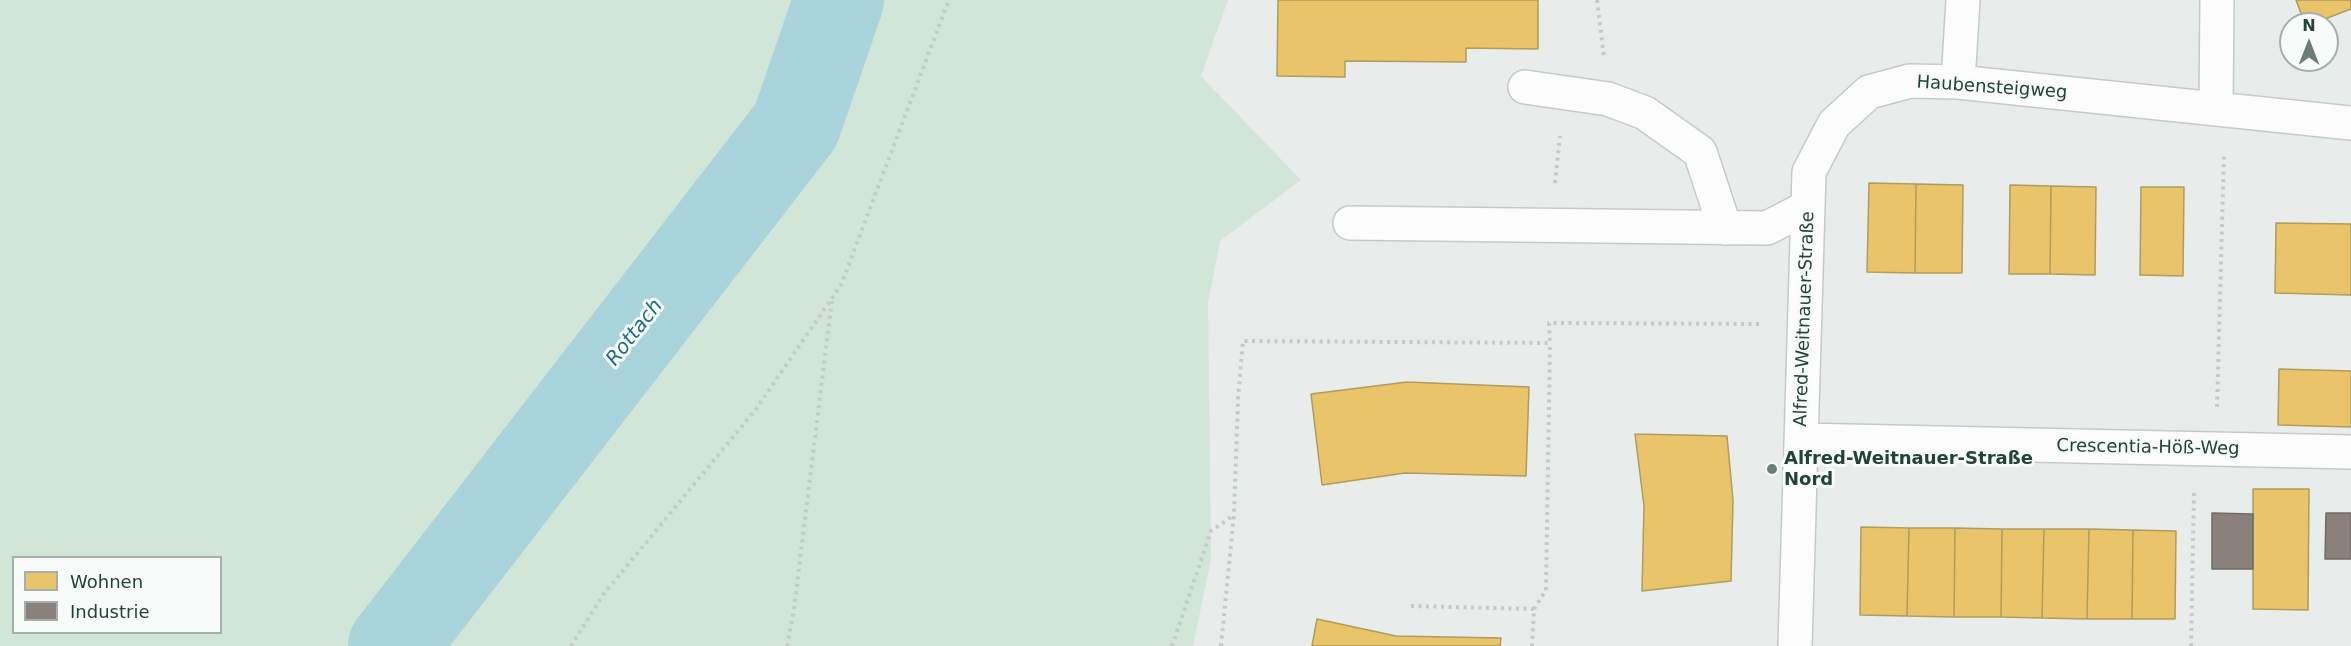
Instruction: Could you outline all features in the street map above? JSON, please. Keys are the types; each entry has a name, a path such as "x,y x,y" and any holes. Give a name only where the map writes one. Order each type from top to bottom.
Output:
{"street":[{"path":"1958,82 1963,0"},
{"path":"2217,0 2221,109"},
{"name":"Haubensteigweg","path":"1809,172 1834,124 1869,92 1910,81 1958,82 2351,123"},
{"path":"1525,87 1608,99 1645,113 1700,153 1725,228"},
{"name":"Alfred-Weitnauer-Straße","path":"1795,646 1809,172"},
{"path":"1350,222 1767,228 1808,207"},
{"name":"Crescentia-Höß-Weg","path":"1802,440 2351,452"}],"path":[{"path":"572,646 603,595 756,409 841,285 949,0"},
{"path":"1597,0 1608,99"},
{"path":"1551,225 1561,121 1572,92"},
{"path":"2191,646 2205,450 2221,109"},
{"path":"787,646 794,609 833,297"},
{"path":"1532,646 1534,609 1546,590 1549,323 1804,324"},
{"path":"1221,646 1234,514 1238,399 1244,341 1550,344"},
{"path":"1172,646 1211,531 1234,514"},
{"path":"1411,606 1534,609"}],"green space":[{"path":"0,0 1228,0 1201,76 1301,180 1220,241 1208,303 1211,559 1193,646 0,646"}],"building: Wohnen":[{"path":"1278,0 1538,0 1538,49 1466,48 1466,62 1345,61 1345,77 1277,76"},
{"path":"2296,0 2351,0 2351,9 2339,14 2300,12"},
{"path":"1869,183 1916,184 1915,273 1867,272"},
{"path":"1916,184 1963,185 1962,273 1915,273"},
{"path":"2010,185 2051,186 2050,274 2009,274"},
{"path":"2051,186 2096,187 2095,275 2050,274"},
{"path":"2141,187 2184,187 2183,276 2140,275"},
{"path":"2276,223 2351,224 2351,295 2275,293"},
{"path":"2279,369 2351,371 2351,427 2278,425"},
{"path":"1407,382 1529,387 1526,476 1405,473 1322,485 1311,394"},
{"path":"1635,434 1727,436 1733,500 1731,581 1642,591 1644,506"},
{"path":"2253,489 2309,489 2308,610 2253,609"},
{"path":"1861,527 1909,528 1907,616 1860,615"},
{"path":"1909,528 1955,528 1954,617 1907,616"},
{"path":"1955,528 2002,529 2001,617 1954,617"},
{"path":"2002,529 2044,529 2042,618 2001,617"},
{"path":"2044,529 2089,529 2087,619 2042,618"},
{"path":"2089,529 2133,530 2132,619 2087,619"},
{"path":"2133,530 2176,531 2175,619 2132,619"},
{"path":"1317,619 1396,636 1501,638 1500,646 1312,646"}],"building: Industrie":[{"path":"2212,513 2253,514 2253,569 2212,569"},
{"path":"2326,513 2351,513 2351,559 2325,559"}],"waterway":[{"name":"Rottach","path":"393,646 796,125 839,0"}],"place":[{"name":"Alfred-Weitnauer-Straße Nord","path":"1772,469"}]}
